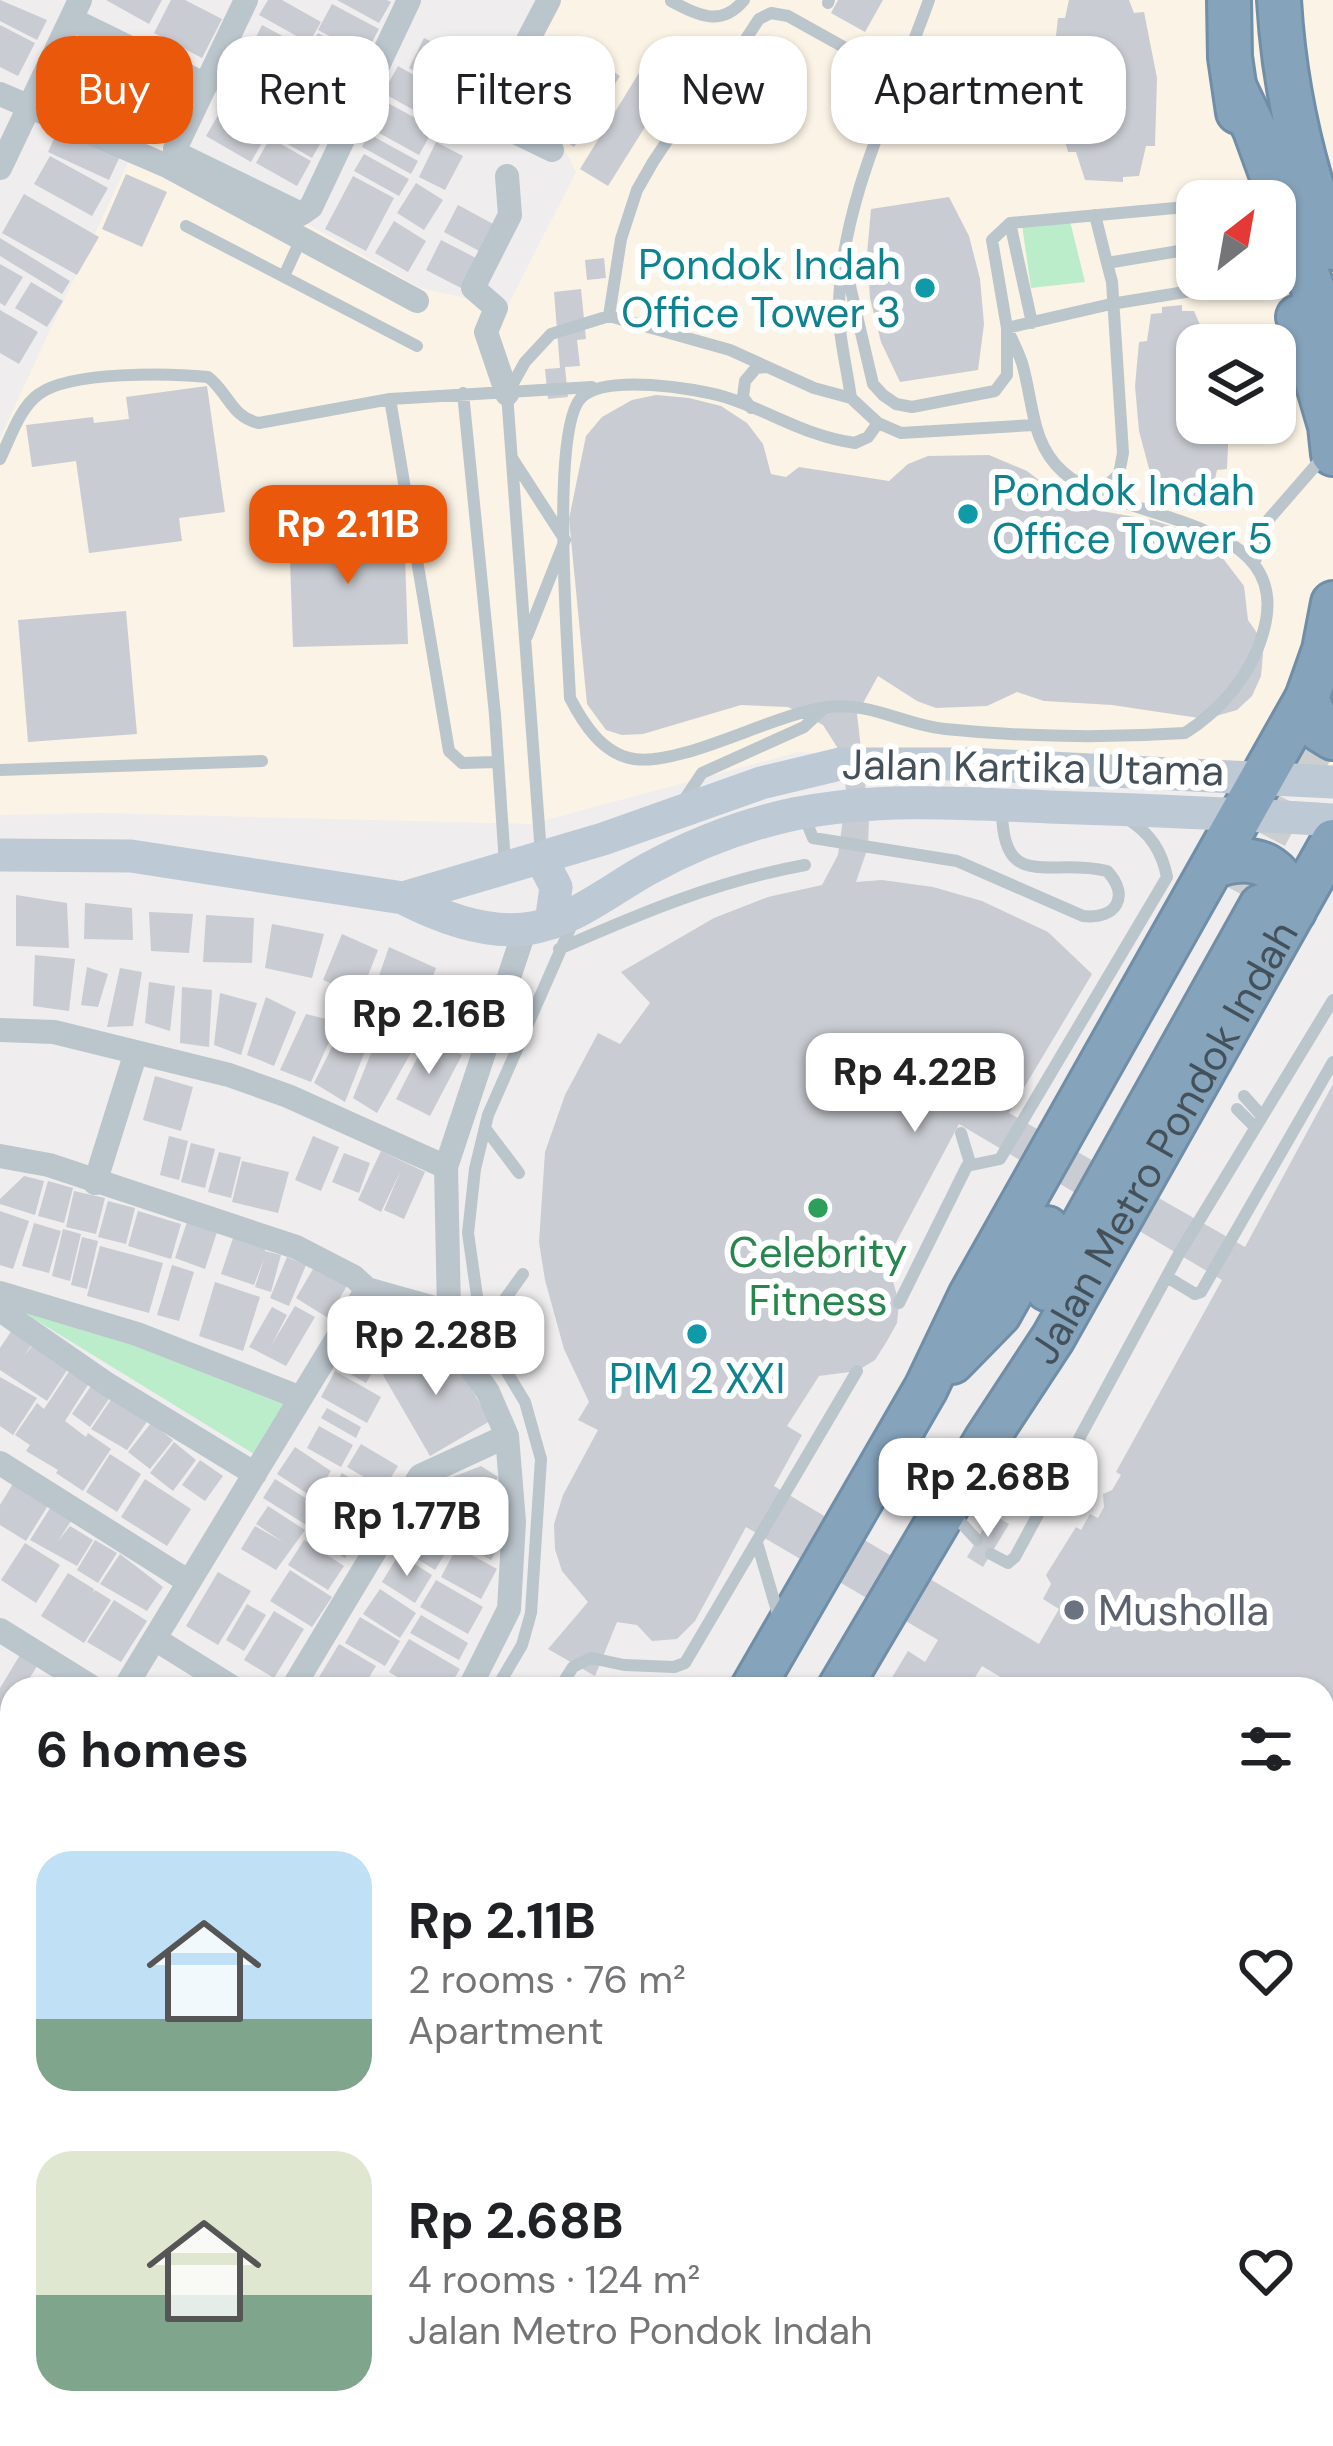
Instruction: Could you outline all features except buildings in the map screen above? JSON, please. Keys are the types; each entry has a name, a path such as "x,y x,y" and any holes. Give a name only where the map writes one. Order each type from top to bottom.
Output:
{"highway":[{"path":"1229,0 1234,88 1254,180"},
{"path":"1280,0 1290,110 1310,187 1333,248"},
{"path":"1290,86 1306,106 1333,182"},
{"path":"1234,88 1255,130 1333,344"},
{"path":"1287,300 1309,348 1333,451"},
{"name":"Jalan Metro Pondok Indah","path":"861,1677 986,1440 1053,1338 1202,1088 1252,894 1243,814 1307,698 1324,650 1333,603"},
{"path":"1307,698 1321,730 1333,738"},
{"name":"Jalan Metro Pondok Indah","path":"759,1677 926,1388 970,1296 1252,894 1333,841"},
{"path":"986,1440 1027,1324 1252,894"}],"main road":[{"name":"Jalan Kartika Utama","path":"404,898 602,839 761,783 840,764 969,764 1333,782"},
{"name":"Jalan Kartika Utama","path":"0,855 131,856 404,898 434,914 540,928 720,835 803,812 878,803 1333,820"},
{"path":"639,826 637,850 654,866"},
{"path":"602,839 617,858 616,887"},
{"path":"496,868 480,893 482,911 540,928 556,886 541,858"}],"street":[{"path":"246,0 176,141 178,154 302,225 417,302"},
{"path":"302,225 410,0"},
{"path":"549,0 490,113 494,122 552,150"},
{"path":"0,168 76,9 206,85"},
{"path":"0,94 302,225"},
{"path":"507,176 510,215 473,288 496,308 486,332 507,394"},
{"path":"475,1677 509,1609 514,1522 507,1436 464,1354 449,1312 446,1166 540,928"},
{"path":"0,1030 53,1032 253,1082 446,1166"},
{"path":"94,1183 136,1052"},
{"path":"0,1156 49,1166 296,1246 367,1289 449,1312"},
{"path":"131,1677 367,1289"},
{"path":"0,1292 137,1334 301,1398"},
{"path":"0,1310 107,1384 255,1474"},
{"path":"299,1677 420,1476 507,1436"},
{"path":"0,1463 189,1582"},
{"path":"0,1630 76,1677"},
{"path":"155,1639 216,1677"}],"lane":[{"path":"671,1 701,17 716,18 728,15 744,0"},
{"path":"916,36 929,0"},
{"path":"609,316 621,238 637,190 699,93 724,72 759,19 771,13 788,16 831,40"},
{"path":"851,398 838,309 843,256 854,206 877,144"},
{"path":"843,256 873,384 896,404 912,407 995,391 1007,375 1007,328 992,240 1010,223 1176,208"},
{"path":"1095,215 1112,282 1123,453 1119,474 1099,493"},
{"path":"1010,223 1032,323"},
{"path":"284,276 302,225"},
{"path":"186,226 417,346"},
{"path":"1107,263 1176,252"},
{"path":"1007,328 1176,291"},
{"path":"541,858 507,394 525,362 551,334 609,316 730,350 814,388 851,398 878,423 901,433 1034,424"},
{"path":"599,386 578,399 563,471 570,698 586,728 609,748 631,759 662,758 827,706 863,706 941,729 1185,733 1209,718 1261,642 1269,612 1266,591 1254,564 1199,526 1099,493 1066,476 1042,450 1022,363 1007,328"},
{"path":"751,408 743,398 745,381 756,368 767,367"},
{"path":"0,459 40,392 81,380 208,377 236,413 259,423 390,399 668,386 725,397 791,427 855,443 868,437 878,423"},
{"path":"463,393 495,715 496,868"},
{"path":"390,399 449,751 462,763 496,762"},
{"path":"1254,564 1269,519 1289,491 1333,451"},
{"path":"511,457 565,540"},
{"path":"525,639 565,540"},
{"path":"674,814 702,772 803,727 827,706"},
{"path":"0,770 262,761"},
{"path":"803,812 813,838 957,861 1083,916 1099,918 1109,913 1120,896 1119,885 1107,871 1028,866 1014,859 1003,842 1002,805"},
{"path":"970,1163 1000,1159 1167,877 1163,857 1151,839 1112,809"},
{"path":"503,1677 522,1645 531,1613 541,1459 525,1402 482,1331 468,1233 484,1129 540,928 678,897 743,876 805,865"},
{"path":"991,1554 1008,1563 1015,1558 1167,1277 1257,1121 1328,1019 1333,1000"},
{"path":"1167,1277 1196,1294 1201,1292 1333,1062"},
{"path":"1240,1102 1257,1121"},
{"path":"484,1129 519,1173"},
{"path":"899,1303 970,1163 961,1132"},
{"path":"482,1331 523,1274"},
{"path":"567,1677 573,1667 591,1658 624,1665 686,1663 857,1371"},
{"path":"947,1508 977,1540"},
{"path":"758,1546 784,1634"}],"shaded area":[{"path":"555,0 1333,0 1333,783 799,752 531,824 102,813 0,815 0,438 136,144 168,144 420,288 507,307 576,172 562,144 615,144 615,36 534,36"}],"green space":[{"path":"1070,221 1085,282 1031,288 1022,225"},
{"path":"0,1298 290,1400 259,1457"}],"tunnel":[{"path":"1237,892 1333,710"}],"place":[{"name":"Pondok Indah Office Tower 3","path":"925,288"},
{"name":"Pondok Indah Office Tower 5","path":"968,514"},
{"name":"Celebrity Fitness","path":"818,1208"},
{"name":"PIM 2 XXI","path":"697,1334"},
{"name":"Musholla","path":"1074,1610"}]}
